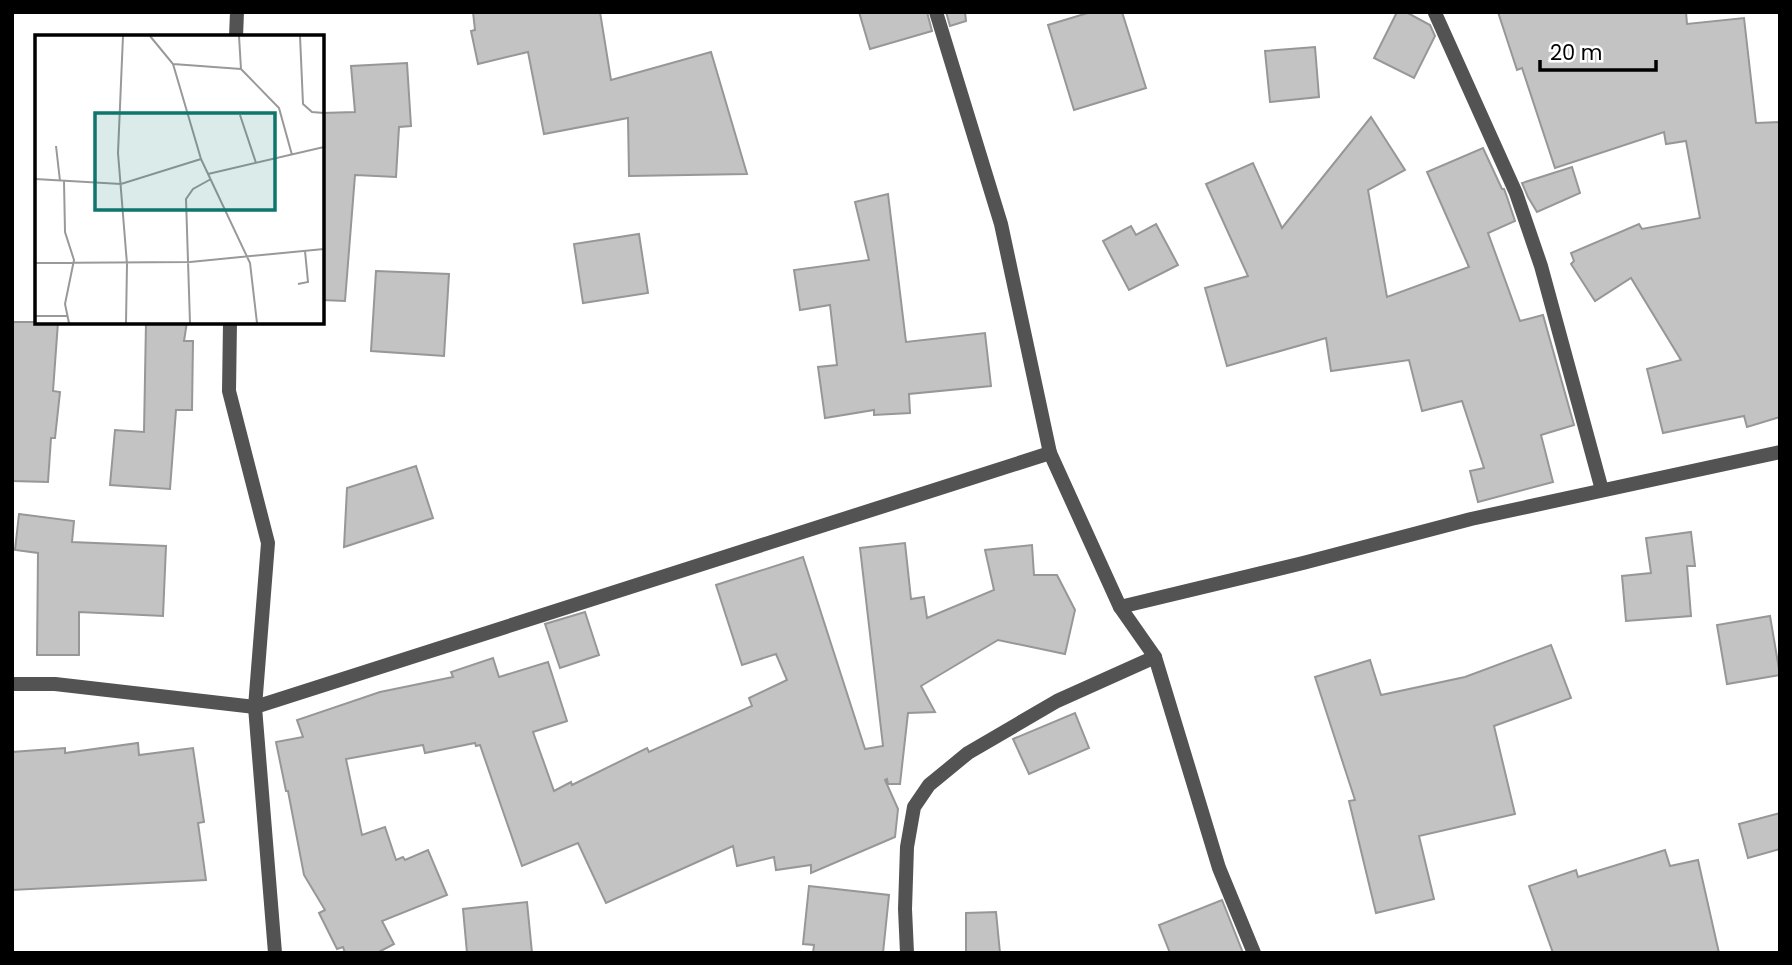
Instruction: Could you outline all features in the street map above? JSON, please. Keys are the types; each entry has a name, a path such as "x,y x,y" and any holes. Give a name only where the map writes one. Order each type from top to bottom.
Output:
{"street":[{"path":"236,35 237,12"},
{"path":"936,12 1001,224 1050,453 1121,607 1155,657 1219,868 1254,953"},
{"path":"1435,13 1516,193 1541,266 1602,490"},
{"path":"230,324 229,391 268,543 255,707 275,953"},
{"path":"1121,607 1471,519 1780,452"},
{"path":"12,684 55,684 255,707 1050,453"},
{"path":"907,953 907,847 914,807 929,785 968,753 1057,701 1155,657"}],"building":[{"path":"473,12 600,12 611,80 711,52 747,174 629,176 628,118 544,134 528,52 478,64 471,31 475,30"},
{"path":"859,12 927,12 932,31 870,49"},
{"path":"946,12 965,12 966,21 950,26"},
{"path":"1091,12 1122,12 1146,88 1074,110 1048,25"},
{"path":"1397,12 1406,12 1430,25 1435,36 1414,78 1374,58"},
{"path":"1498,12 1686,12 1687,24 1744,18 1756,123 1780,122 1780,417 1747,427 1744,416 1663,433 1647,369 1681,360 1631,278 1595,301 1571,264 1574,261 1571,253 1639,224 1642,229 1700,218 1686,141 1666,144 1664,132 1555,168 1522,68 1517,70"},
{"path":"1315,47 1319,97 1270,102 1265,51"},
{"path":"407,63 411,126 399,127 396,177 355,175 345,301 324,300 324,113 355,112 351,66"},
{"path":"1371,117 1405,170 1368,190 1387,297 1469,267 1427,172 1483,148 1504,189 1515,221 1488,233 1520,321 1543,315 1574,425 1541,435 1553,482 1478,502 1470,471 1484,468 1462,401 1422,411 1409,360 1331,371 1326,338 1227,366 1205,288 1248,276 1206,184 1253,163 1282,228"},
{"path":"1572,167 1580,193 1537,212 1522,183"},
{"path":"888,194 906,342 985,333 991,386 909,394 910,413 874,415 874,410 825,418 818,367 837,365 830,305 800,310 794,270 869,260 855,202"},
{"path":"1156,224 1178,265 1129,290 1103,241 1131,226 1136,235"},
{"path":"639,234 648,293 583,303 574,244"},
{"path":"376,271 449,274 444,356 371,351"},
{"path":"12,322 58,324 53,391 60,392 55,438 51,438 48,482 12,481"},
{"path":"146,324 187,324 184,341 193,341 192,410 176,410 170,489 110,485 115,430 144,432"},
{"path":"416,466 433,518 344,547 347,488"},
{"path":"19,514 74,521 72,542 166,546 163,616 79,612 79,655 37,655 38,553 15,550"},
{"path":"1691,532 1695,566 1687,566 1691,616 1626,621 1622,576 1651,573 1646,538"},
{"path":"905,543 911,599 924,597 927,618 994,590 985,550 1032,545 1034,575 1057,575 1075,610 1065,654 998,640 921,686 935,712 908,713 900,784 888,784 887,779 885,780 898,809 895,837 811,873 811,865 776,870 774,857 737,866 733,846 606,903 578,843 522,866 480,745 476,746 475,743 425,753 423,745 346,759 362,835 385,827 396,860 403,857 405,860 428,850 447,895 382,921 394,944 377,953 345,953 343,947 337,949 319,913 325,910 304,875 276,742 303,737 297,720 380,692 453,677 451,672 493,658 499,677 548,662 567,721 533,732 554,791 571,782 572,785 647,748 649,752 752,706 749,698 787,680 776,654 742,665 716,585 803,557 865,749 883,746 860,548"},
{"path":"585,612 599,655 560,668 545,624"},
{"path":"1770,616 1780,675 1727,684 1717,625"},
{"path":"1551,645 1571,698 1494,726 1515,814 1419,836 1434,899 1376,913 1349,801 1355,800 1315,677 1370,660 1381,695 1465,677"},
{"path":"1075,713 1089,748 1029,774 1013,739"},
{"path":"138,743 139,755 193,748 204,822 198,823 206,880 12,890 12,752 65,748 65,753"},
{"path":"1780,813 1780,849 1748,858 1739,824"},
{"path":"1665,850 1670,866 1698,860 1719,953 1553,953 1529,886 1576,870 1578,877"},
{"path":"809,886 889,895 883,953 813,953 814,945 803,944"},
{"path":"1222,900 1243,953 1170,953 1159,925"},
{"path":"527,902 532,953 467,953 463,909"},
{"path":"996,912 1000,953 966,953 966,913"}]}
